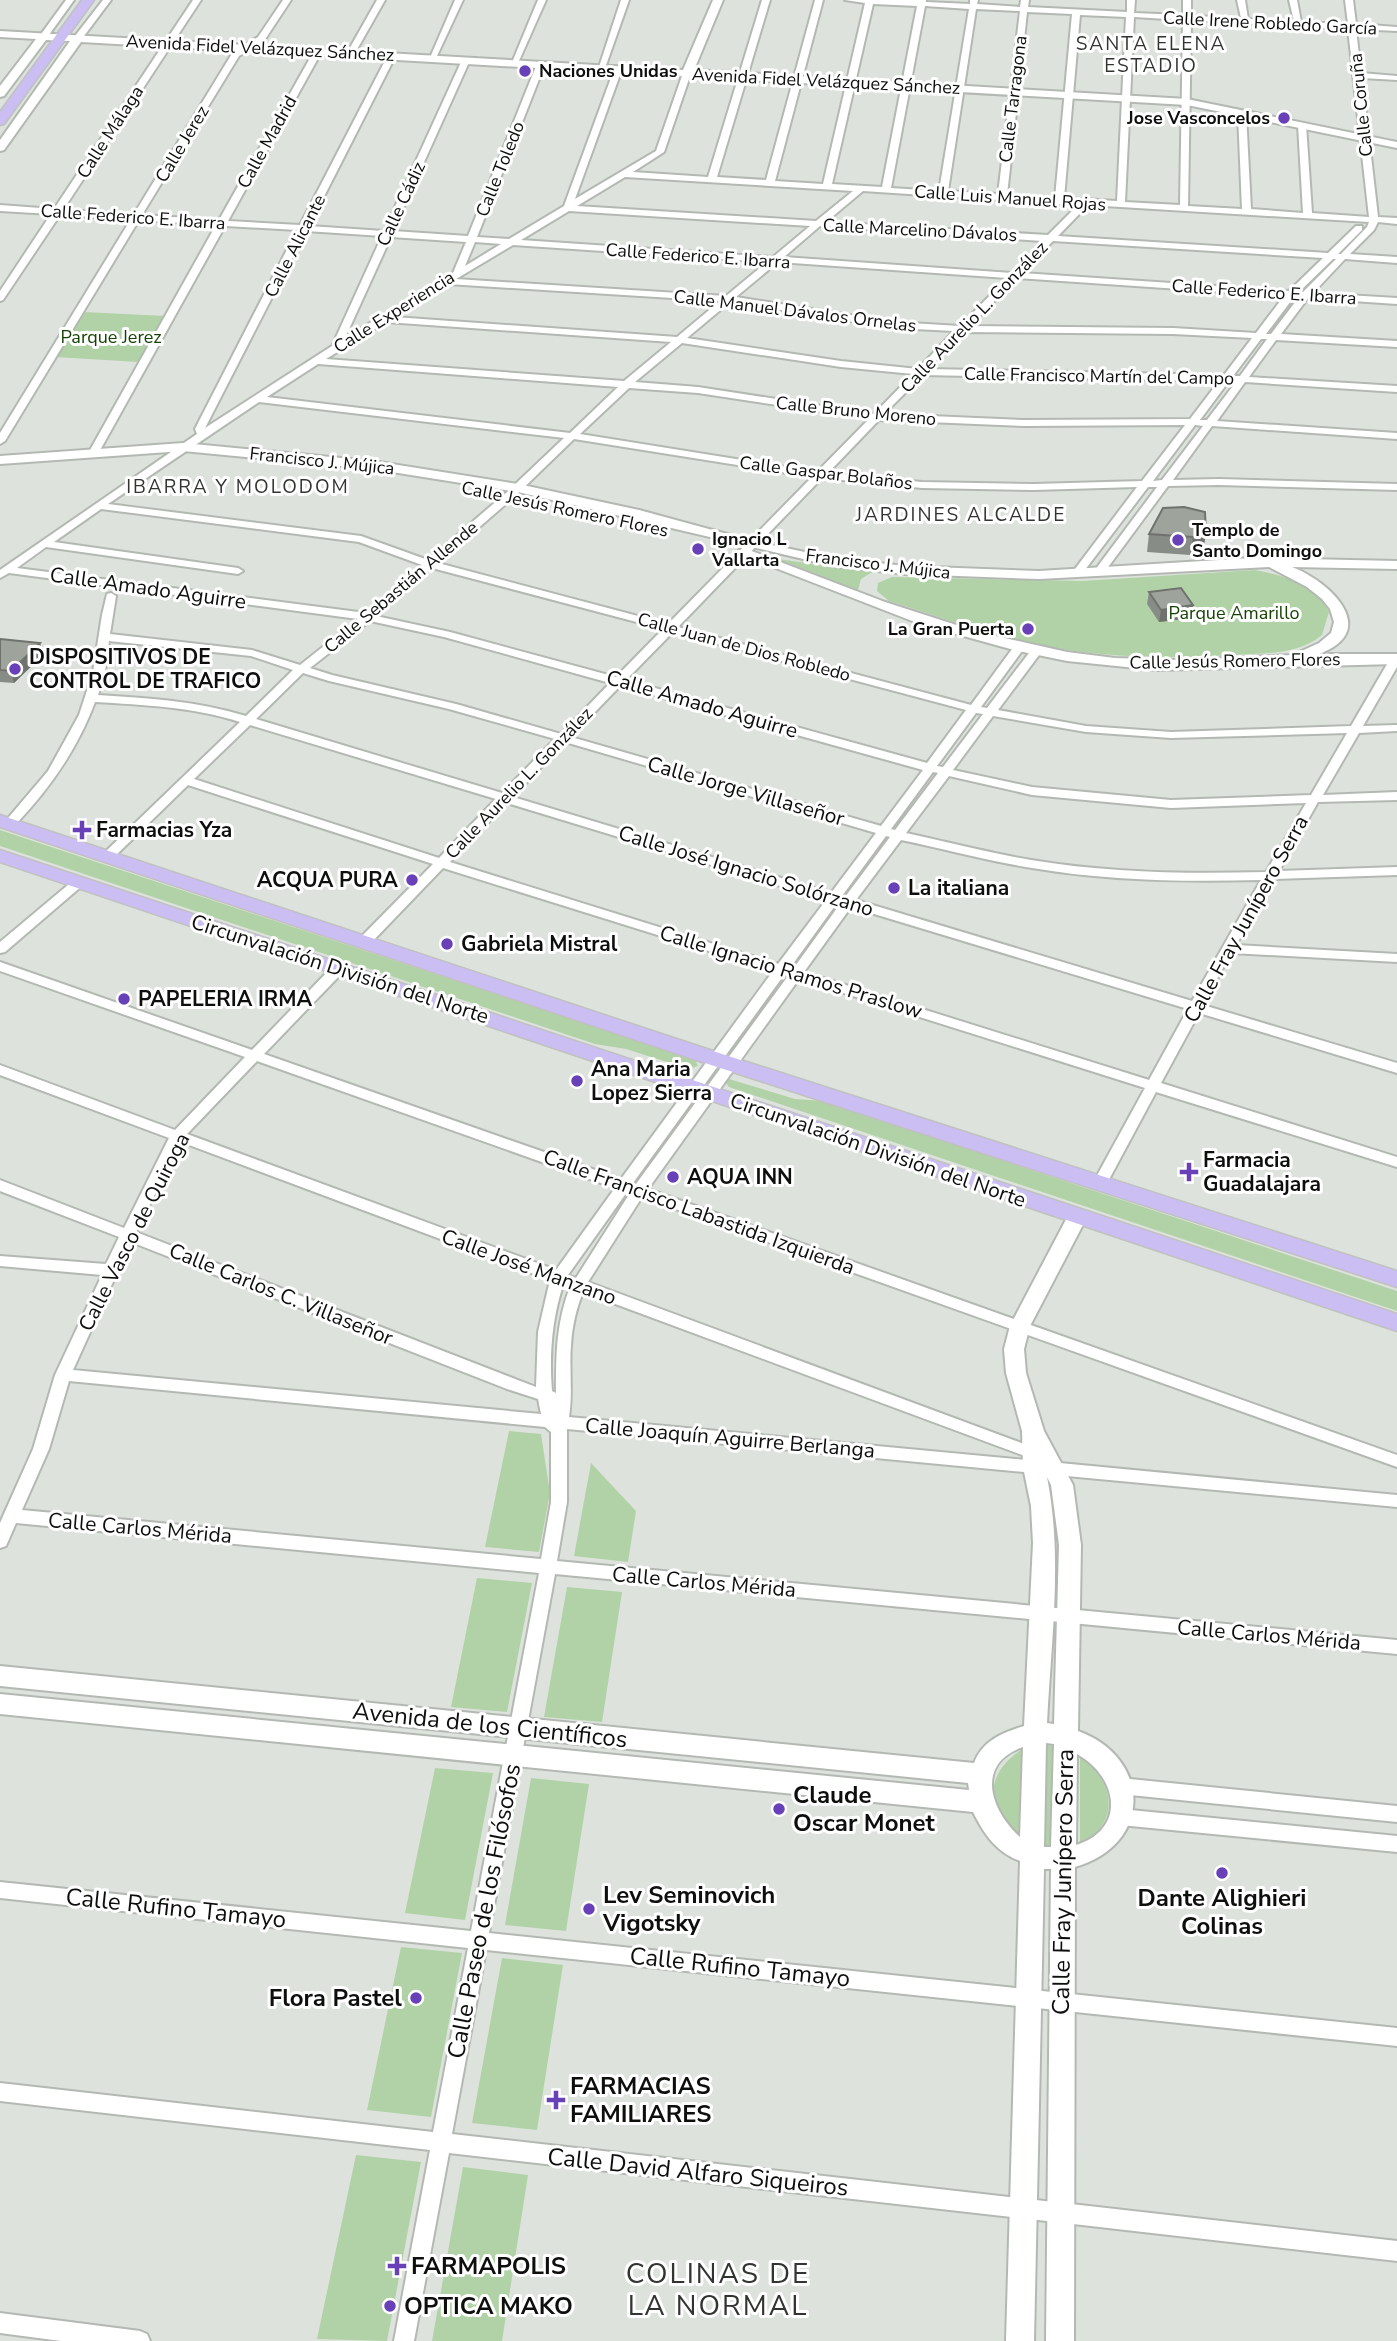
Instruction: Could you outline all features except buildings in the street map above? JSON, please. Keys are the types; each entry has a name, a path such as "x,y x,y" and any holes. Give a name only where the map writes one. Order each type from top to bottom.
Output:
{"main road":[{"path":"0,121 88,0"},
{"name":"Circunvalación División del Norte","path":"4,823 723,1062 1101,1181 1397,1279"},
{"name":"Circunvalación División del Norte","path":"0,856 1397,1323"}],"street":[{"path":"0,94 70,0"},
{"path":"0,148 107,0"},
{"name":"Calle Málaga","path":"0,298 197,0"},
{"name":"Calle Jerez","path":"0,441 236,54 261,39 286,0"},
{"path":"351,53 381,0"},
{"path":"432,58 458,0"},
{"path":"514,63 542,0"},
{"path":"601,68 625,0"},
{"name":"Calle Experiencia","path":"4,572 180,449 336,348 660,152 687,73 718,0"},
{"path":"712,179 766,0"},
{"path":"771,183 819,0"},
{"name":"Calle Irene Robledo García","path":"849,0 1024,5 1076,12 1397,29"},
{"path":"1121,205 1130,0"},
{"path":"1184,208 1187,0"},
{"path":"1241,0 1245,21"},
{"path":"1293,0 1298,24"},
{"name":"Calle Coruña","path":"1349,0 1371,216"},
{"path":"827,186 870,1"},
{"path":"886,190 922,2"},
{"path":"943,193 973,3"},
{"name":"Calle Tarragona","path":"1002,197 1024,5"},
{"path":"1059,201 1076,12"},
{"name":"Avenida Fidel Velázquez Sánchez","path":"0,34 1187,102 1397,145"},
{"name":"Calle Madrid","path":"94,452 318,51"},
{"name":"Calle Alicante","path":"202,435 200,429 392,55"},
{"name":"Calle Cádiz","path":"336,348 466,60"},
{"name":"Calle Toledo","path":"458,273 541,64"},
{"path":"568,208 618,69"},
{"path":"1358,75 1397,78"},
{"path":"1242,113 1247,212"},
{"path":"1302,125 1308,216"},
{"name":"Calle Luis Manuel Rojas","path":"624,174 1308,216 1371,216 1397,221"},
{"name":"Calle Sebastián Allende","path":"107,857 300,670 430,564 514,491 628,383 861,188"},
{"name":"Calle Aurelio L. González","path":"364,942 1086,202"},
{"name":"Calle Federico E. Ibarra","path":"0,208 472,237 775,261 1397,301"},
{"name":"Calle Marcelino Dávalos","path":"568,208 1397,260"},
{"path":"1077,573 1290,294 1371,216"},
{"path":"1099,572 1162,483 1305,295 1371,228 1371,216"},
{"name":"Calle Manuel Dávalos Ornelas","path":"444,281 729,299 894,325 962,329 1147,330 1397,344"},
{"name":"Calle Francisco Martín del Campo","path":"383,319 681,340 841,365 920,372 1225,378 1397,389"},
{"name":"Calle Bruno Moreno","path":"316,361 698,390 875,417 1012,423 1192,422 1397,436"},
{"name":"Calle Gaspar Bolaños","path":"258,399 572,436 819,475 934,485 1034,487 1162,483 1338,483 1397,487"},
{"path":"0,460 94,452 180,449"},
{"name":"Calle Jesús Romero Flores","path":"180,449 514,491 747,549 877,605 1036,651 1142,664 1397,659"},
{"name":"Calle Juan de Dios Robledo","path":"97,506 361,539 430,564 672,626 989,713 1086,729 1171,735 1252,734 1356,726 1397,727"},
{"path":"44,544 238,571"},
{"name":"Francisco J. Mújica","path":"747,549 905,570 989,575 1099,572 1252,562 1397,565"},
{"path":"1252,562 1303,576 1328,593 1339,609 1340,627 1328,644 1282,660"},
{"path":"877,605 868,595 867,582 879,573 905,570"},
{"name":"Calle Amado Aguirre","path":"4,572 368,617 502,648 930,768 1032,791 1130,802 1210,805 1397,796"},
{"path":"4,823 38,795 67,753 82,724 99,671 111,596"},
{"name":"Calle Jorge Villaseñor","path":"104,637 252,653 300,670 402,692 563,737 898,835 995,857 1080,871 1154,877 1269,878 1397,871"},
{"path":"723,1062 782,968 1019,648"},
{"path":"702,1090 798,974 848,902 1036,651"},
{"name":"Calle Fray Junípero Serra","path":"1101,1181 1227,949 1397,659"},
{"name":"Calle José Ignacio Solórzano","path":"90,698 195,707 247,720 1397,1068"},
{"name":"Calle Ignacio Ramos Praslow","path":"185,780 440,863 1397,1162"},
{"path":"0,948 79,882"},
{"path":"1227,949 1397,958"},
{"name":"Calle Francisco Labastida Izquierda","path":"0,966 1397,1461"},
{"name":"Calle Vasco de Quiroga","path":"0,1541 41,1449 63,1375 128,1233 178,1135 338,968"},
{"name":"Calle José Manzano","path":"0,1070 578,1286 1039,1454"},
{"name":"Calle Paseo de los Filósofos","path":"404,2341 559,1502 556,1427 547,1397 545,1346 551,1297 558,1278 623,1185 702,1090"},
{"name":"Calle Paseo de los Filósofos","path":"556,1427 564,1401 563,1346 568,1312 578,1286 702,1090"},
{"name":"Calle Carlos C. Villaseñor","path":"0,1185 547,1397 564,1401"},
{"name":"Calle Fray Junípero Serra","path":"1020,2341 1035,1732 1044,1524 1039,1454 1016,1373 1014,1349 1020,1326 1077,1217"},
{"path":"0,1261 111,1270"},
{"name":"Calle Joaquín Aguirre Berlanga","path":"63,1375 556,1427 1039,1454 1397,1501"},
{"name":"Calle Fray Junípero Serra","path":"1039,1454 1062,1485 1069,1525 1060,2001 1060,2341"},
{"name":"Calle Carlos Mérida","path":"12,1516 1397,1647"},
{"name":"Avenida de los Científicos","path":"0,1676 980,1774"},
{"name":"Avenida de los Científicos","path":"0,1704 979,1802"},
{"path":"1035,1732 1065,1735 1087,1744 1102,1756 1114,1771 1123,1802 1120,1817 1113,1832 1102,1844 1085,1854 1063,1859 1032,1856 997,1834 985,1818 979,1802 980,1774 999,1746 1035,1732"},
{"path":"1120,1786 1397,1814"},
{"path":"1120,1817 1397,1844"},
{"name":"Calle Rufino Tamayo","path":"0,1890 1397,2036"},
{"name":"Calle David Alfaro Siqueiros","path":"0,2092 1397,2251"},
{"path":"0,2323 140,2341"}],"green space":[{"name":"Parque Jerez","path":"84,312 166,316 138,362 55,357"},
{"path":"778,559 872,572 861,579 858,590"},
{"name":"Parque Amarillo","path":"1255,570 1298,582 1315,594 1329,612 1322,635 1313,642 1292,650 1269,653 1159,657 1109,655 1058,649 979,630 889,601 877,591 878,583 892,577 1082,581"},
{"path":"0,830 695,1060 698,1066 689,1069 626,1049 595,1044 0,846"},
{"path":"729,1079 795,1099 823,1101 1397,1291 1397,1311 729,1087 726,1083"},
{"path":"509,1431 541,1434 550,1493 539,1552 485,1547"},
{"path":"591,1463 636,1511 628,1562 574,1556"},
{"path":"477,1578 532,1583 507,1712 451,1707"},
{"path":"567,1587 622,1592 602,1722 544,1717"},
{"path":"1045,1745 1058,1746 1055,1848 1041,1847"},
{"path":"1023,1749 1019,1837 1007,1827 999,1815 993,1792 1001,1768"},
{"path":"1080,1754 1100,1776 1106,1788 1108,1813 1094,1835 1080,1844"},
{"path":"435,1768 493,1773 465,1920 405,1913"},
{"path":"531,1778 589,1784 566,1931 505,1925"},
{"path":"401,1947 462,1953 431,2117 367,2110"},
{"path":"502,1958 563,1965 537,2130 472,2123"},
{"path":"356,2155 421,2162 387,2341 317,2339"},
{"path":"463,2167 528,2175 502,2341 432,2341"}],"place":[{"name":"Naciones Unidas","path":"525,71"},
{"name":"Jose Vasconcelos","path":"1284,118"},
{"name":"Templo de Santo Domingo","path":"1178,540"},
{"name":"Ignacio L Vallarta","path":"698,549"},
{"name":"La Gran Puerta","path":"1028,629"},
{"name":"DISPOSITIVOS DE CONTROL DE TRAFICO","path":"15,669"},
{"name":"Farmacias Yza","path":"82,830"},
{"name":"ACQUA PURA","path":"412,880"},
{"name":"La italiana","path":"894,888"},
{"name":"Gabriela Mistral","path":"447,944"},
{"name":"PAPELERIA IRMA","path":"124,999"},
{"name":"Ana Maria Lopez Sierra","path":"577,1081"},
{"name":"Farmacia Guadalajara","path":"1189,1172"},
{"name":"AQUA INN","path":"673,1177"},
{"name":"Claude Oscar Monet","path":"779,1809"},
{"name":"Dante Alighieri Colinas","path":"1222,1873"},
{"name":"Lev Seminovich Vigotsky","path":"589,1909"},
{"name":"Flora Pastel","path":"416,1998"},
{"name":"FARMACIAS FAMILIARES","path":"556,2100"},
{"name":"FARMAPOLIS","path":"397,2266"},
{"name":"OPTICA MAKO","path":"390,2306"}],"district":[{"name":"SANTA ELENA ESTADIO","path":"1151,55"},
{"name":"IBARRA Y MOLODOM","path":"238,487"},
{"name":"JARDINES ALCALDE","path":"961,515"},
{"name":"COLINAS DE LA NORMAL","path":"718,2290"}]}
